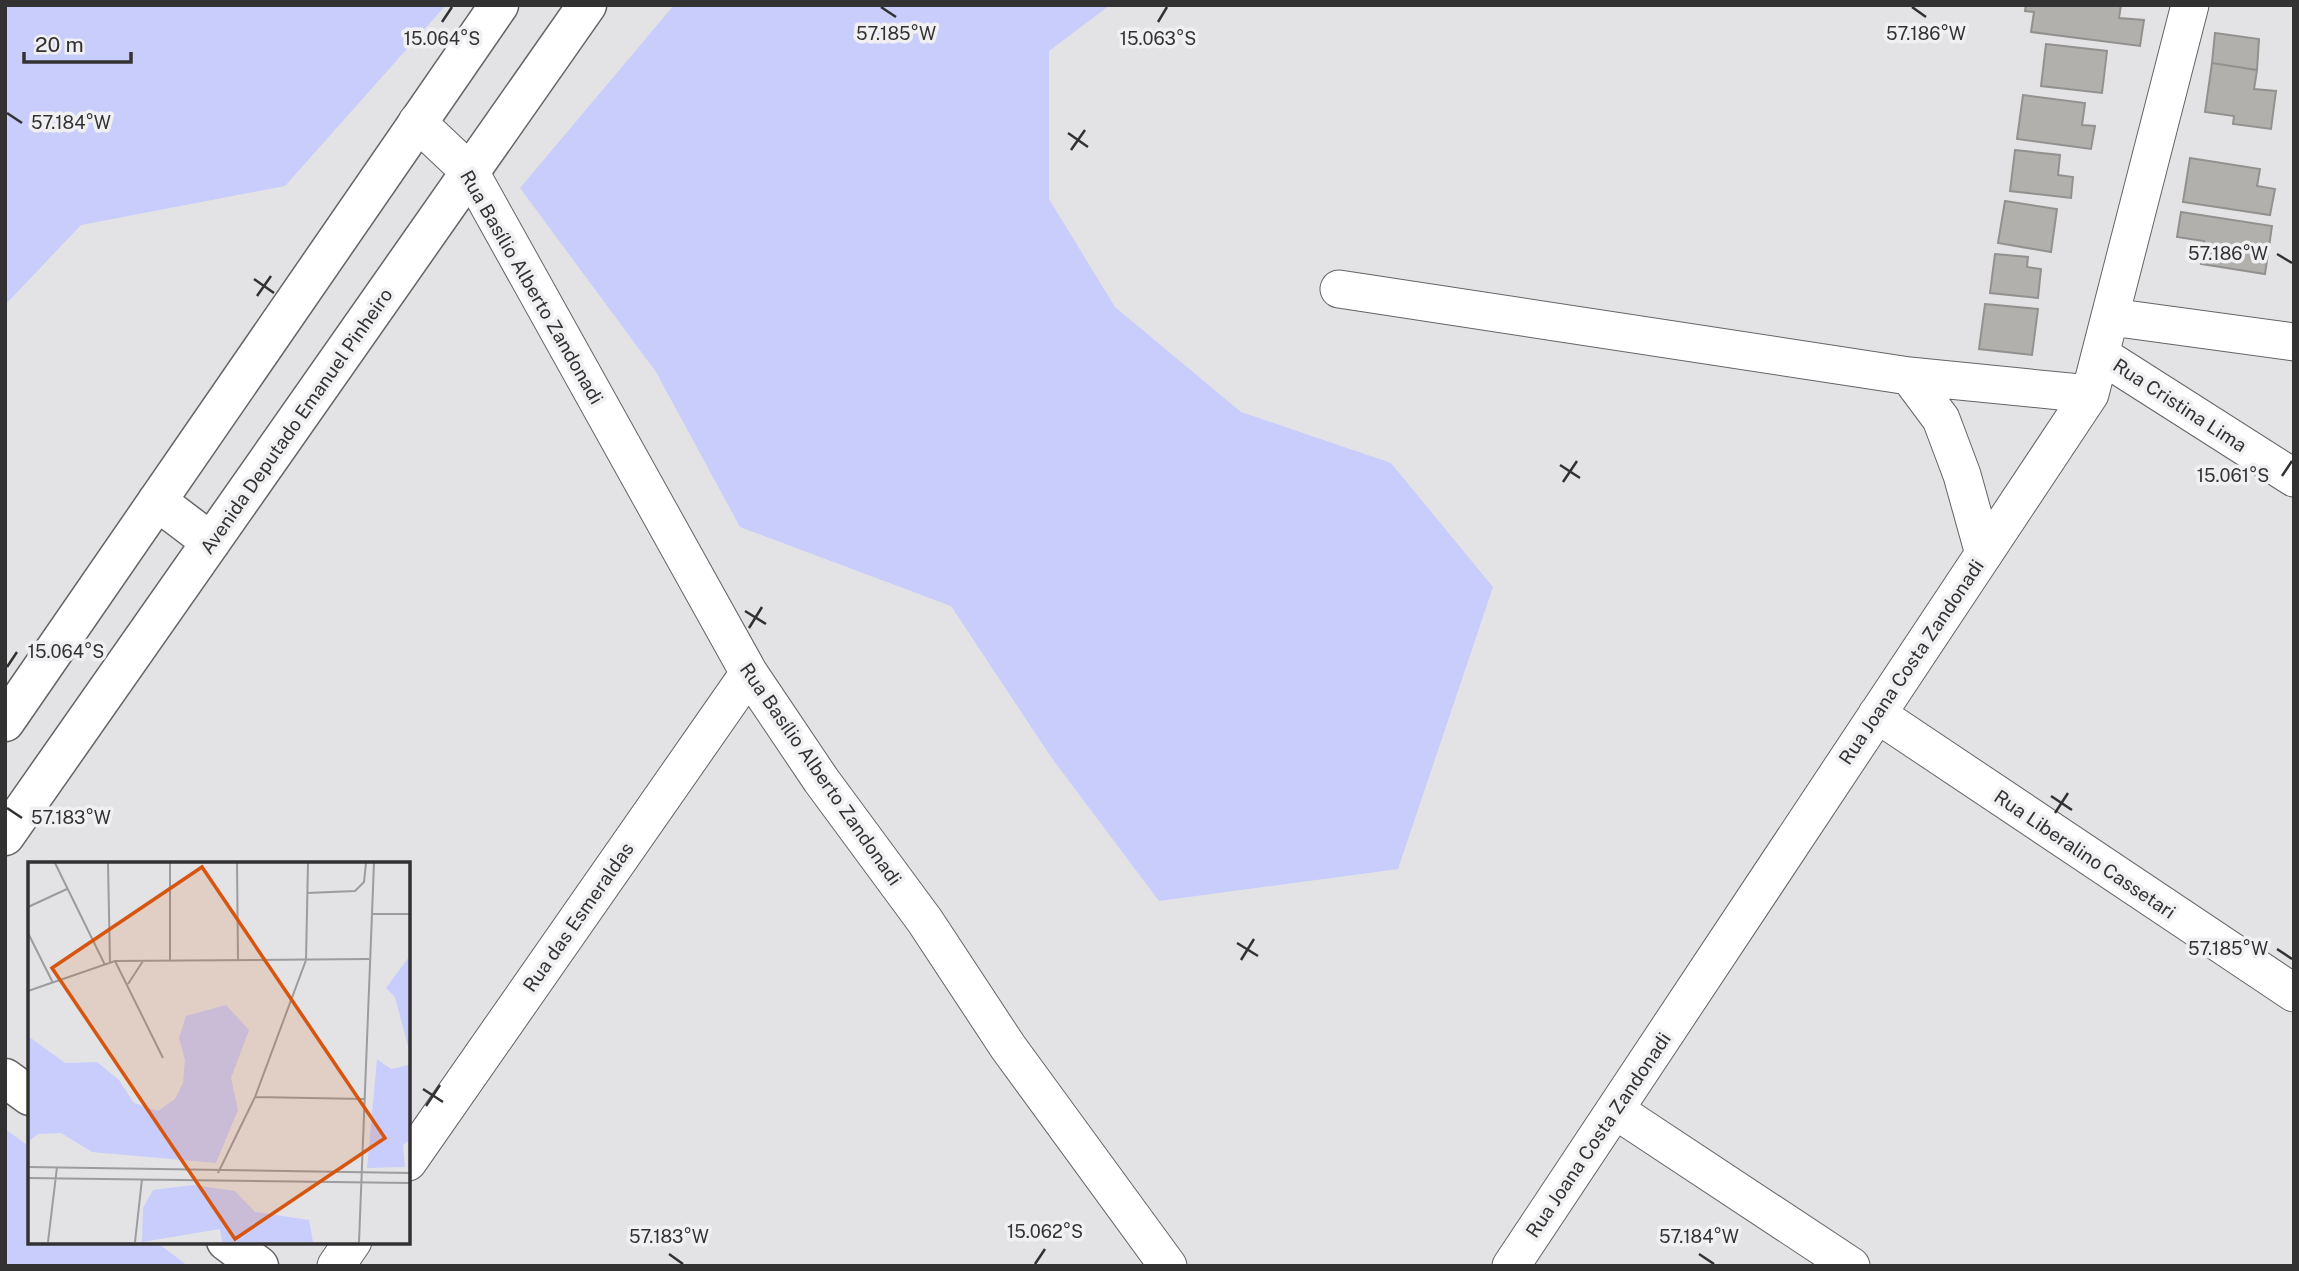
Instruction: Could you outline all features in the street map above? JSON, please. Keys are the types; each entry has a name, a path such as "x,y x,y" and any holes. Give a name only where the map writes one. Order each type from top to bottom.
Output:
{"street":[{"path":"5,722 499,5"},
{"name":"Avenida Deputado Emanuel Pinheiro","path":"5,836 587,5"},
{"name":"Rua Joana Costa Zandonadi","path":"1511,1266 2090,394 2190,5"},
{"name":"Rua Basílio Alberto Zandonadi","path":"417,122 470,173 748,673 821,780 925,921 1008,1047 1168,1266"},
{"path":"1339,289 1909,376 2090,394"},
{"path":"2111,317 2294,342"},
{"name":"Rua Cristina Lima","path":"2101,355 2294,478"},
{"path":"1909,376 1941,419 1962,475 1983,554"},
{"path":"157,501 211,542"},
{"name":"Rua das Esmeraldas","path":"410,1159 748,673"},
{"name":"Rua Liberalino Cassetari","path":"1877,714 2294,993"},
{"path":"5,1078 28,1095"},
{"path":"1615,1110 1851,1266"},
{"path":"229,1243 260,1266"},
{"path":"336,1266 352,1243"}],"shaded area":[{"path":"5,5 446,5 285,186 81,225 5,305"},
{"path":"674,5 1110,5 1049,51 1049,199 1115,307 1241,412 1391,463 1493,587 1398,869 1159,901 1051,757 951,606 740,527 656,372 520,188"},
{"path":"5,1129 28,1146 28,1243 158,1243 188,1266 5,1266"}],"building":[{"path":"2026,5 2121,5 2119,18 2144,20 2140,46 2031,32 2034,12 2025,11"},
{"path":"2215,33 2259,39 2257,70 2212,63"},
{"path":"2046,44 2107,51 2102,93 2041,86"},
{"path":"2212,63 2257,70 2254,89 2276,91 2271,129 2233,124 2234,116 2205,112"},
{"path":"2023,95 2085,103 2082,125 2095,126 2091,149 2017,139"},
{"path":"2015,150 2060,155 2058,175 2073,177 2071,198 2010,191"},
{"path":"2190,158 2260,169 2257,186 2275,189 2270,215 2183,202"},
{"path":"2005,201 2057,209 2051,252 1998,243"},
{"path":"2181,212 2272,226 2265,274 2201,264 2204,241 2177,237"},
{"path":"1995,254 2028,257 2027,267 2041,269 2038,298 1990,293"},
{"path":"1985,304 2038,309 2032,355 1979,349"}]}
